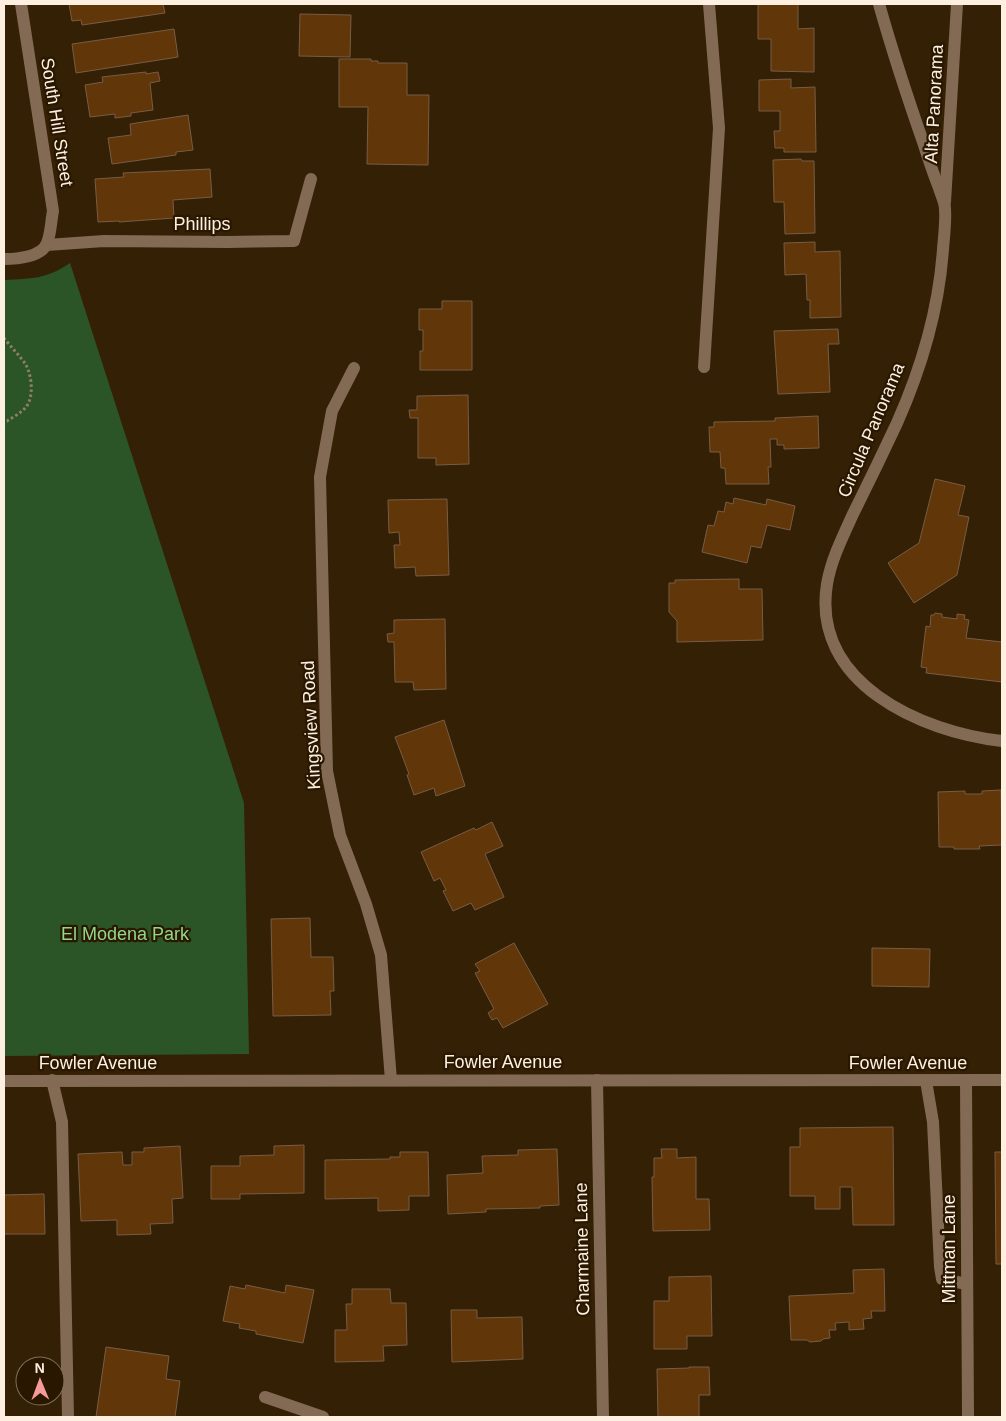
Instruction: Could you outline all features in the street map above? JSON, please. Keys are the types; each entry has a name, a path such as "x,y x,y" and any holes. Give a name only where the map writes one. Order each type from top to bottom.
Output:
{"street":[{"name":"South Hill Street","path":"21,4 53,211 47,244"},
{"path":"704,367 718,128 709,4"},
{"name":"Circula Panorama","path":"878,4 902,84 945,207 941,272 925,342 898,422 846,530 832,564 825,603 828,626 834,648 850,672 865,687 890,705 921,720 949,730 979,738 1002,741"},
{"name":"Alta Panorama","path":"945,207 957,4"},
{"name":"Phillips","path":"47,244 104,241 294,241 311,179"},
{"path":"4,259 23,258 38,252 47,244"},
{"name":"Kingsview Road","path":"354,368 332,411 320,477 327,771 340,835 366,904 381,955 391,1080"},
{"path":"52,1080 62,1122 68,1417"},
{"name":"Charmaine Lane","path":"597,1080 603,1417"},
{"name":"Fowler Avenue","path":"4,1081 1002,1080"},
{"path":"926,1081 933,1122 942,1280 967,1284"},
{"name":"Mittman Lane","path":"966,1081 968,1417"},
{"path":"265,1397 323,1417"}],"path":[{"path":"4,338 26,364 29,372 31,396 27,406 7,421 4,420"}],"green space":[{"name":"El Modena Park","path":"70,263 244,803 249,1054 4,1056 4,280 46,275"}],"building":[{"path":"69,4 163,4 165,13 82,25 81,20 72,21"},
{"path":"758,4 798,4 798,29 814,28 814,72 771,71 771,39 758,39"},
{"path":"300,14 351,15 350,57 299,56"},
{"path":"174,29 178,57 76,73 72,44"},
{"path":"339,59 371,59 371,61 378,61 378,63 407,63 407,95 429,95 428,165 367,164 368,107 339,107"},
{"path":"146,72 146,74 158,72 160,81 150,83 153,110 131,113 131,116 115,118 115,114 90,117 85,85 103,82 102,77"},
{"path":"791,79 791,88 815,87 816,152 784,152 784,148 775,148 774,131 780,131 780,111 759,111 759,80"},
{"path":"188,115 193,150 176,152 176,155 112,164 108,138 131,135 130,124"},
{"path":"801,159 802,161 814,161 815,233 785,234 784,202 774,202 773,160"},
{"path":"210,169 212,197 173,200 174,218 98,222 95,179 124,177 123,173"},
{"path":"815,242 815,252 840,251 841,317 810,318 810,300 807,300 806,274 785,275 784,243"},
{"path":"442,301 472,301 472,370 420,370 420,351 423,351 423,330 419,330 419,309 442,309"},
{"path":"838,329 839,344 828,344 830,392 778,394 774,331"},
{"path":"468,395 469,464 436,465 436,458 418,458 418,418 410,418 409,410 417,410 417,396"},
{"path":"818,416 819,448 784,449 784,445 777,445 777,439 770,439 771,467 768,467 769,484 726,484 725,468 721,468 720,452 710,452 709,427 714,427 714,422 775,421 775,418"},
{"path":"935,479 965,486 958,515 969,517 957,575 914,603 888,563 919,543"},
{"path":"734,498 766,505 767,499 795,506 790,530 767,525 761,548 751,546 747,563 702,552 708,525 714,526 718,511 724,512 726,502 733,504"},
{"path":"447,499 449,575 416,576 415,567 395,568 394,545 400,545 399,532 389,533 388,500"},
{"path":"739,579 739,589 762,589 763,640 677,642 677,621 669,612 669,583 675,583 675,580"},
{"path":"935,613 942,614 942,617 957,619 957,614 965,615 964,619 969,620 966,638 1002,642 1002,682 926,673 927,668 921,667 926,626 930,627 931,615"},
{"path":"445,619 446,689 414,690 413,682 395,682 394,642 388,642 387,634 394,633 394,620"},
{"path":"444,720 465,786 436,796 434,788 414,795 407,775 409,774 395,737"},
{"path":"1001,790 1002,845 979,846 980,849 939,847 938,792 965,791 965,794 982,794 982,791"},
{"path":"492,822 503,846 485,854 504,897 475,910 471,903 453,911 443,891 446,890 440,878 434,881 421,852"},
{"path":"310,918 311,957 333,957 334,991 330,991 331,1015 273,1016 271,919"},
{"path":"514,943 548,1004 503,1028 497,1018 492,1020 488,1013 494,1009 475,973 480,971 475,964"},
{"path":"872,948 930,949 929,987 872,986"},
{"path":"893,1127 894,1225 853,1225 852,1187 840,1187 840,1209 815,1209 815,1196 790,1196 790,1147 800,1147 800,1128"},
{"path":"304,1145 304,1193 240,1194 240,1199 211,1199 211,1166 240,1166 240,1156 274,1155 274,1146"},
{"path":"180,1146 183,1198 172,1199 173,1223 150,1224 151,1234 117,1235 117,1220 81,1221 78,1154 122,1152 123,1165 132,1165 132,1152 144,1152 144,1148"},
{"path":"557,1149 559,1205 540,1206 540,1208 486,1209 486,1212 448,1214 447,1175 483,1173 482,1156 518,1155 518,1150"},
{"path":"661,1149 677,1149 677,1158 696,1157 696,1199 709,1199 710,1230 653,1231 652,1177 654,1177 654,1158 662,1158"},
{"path":"400,1152 428,1152 429,1196 409,1196 409,1210 378,1211 378,1198 325,1199 325,1160 390,1159 390,1157 400,1157"},
{"path":"995,1152 1002,1152 1002,1264 996,1264"},
{"path":"44,1194 45,1234 4,1234 4,1195"},
{"path":"884,1269 885,1311 871,1311 872,1318 863,1319 864,1329 849,1330 849,1322 835,1323 836,1330 829,1330 830,1338 810,1342 807,1340 791,1340 789,1296 854,1293 853,1270"},
{"path":"711,1276 712,1336 687,1336 687,1349 654,1349 654,1301 669,1301 669,1277"},
{"path":"246,1285 285,1293 286,1285 314,1290 303,1343 256,1334 256,1331 239,1328 240,1324 223,1321 230,1286 245,1289"},
{"path":"352,1289 390,1289 391,1303 406,1303 407,1345 383,1346 384,1361 335,1362 335,1330 347,1330 346,1304 352,1304"},
{"path":"451,1310 477,1310 477,1318 522,1317 523,1359 452,1362"},
{"path":"106,1347 169,1356 166,1379 180,1381 175,1417 96,1417"},
{"path":"709,1367 710,1395 699,1395 699,1417 658,1417 657,1369"}]}
